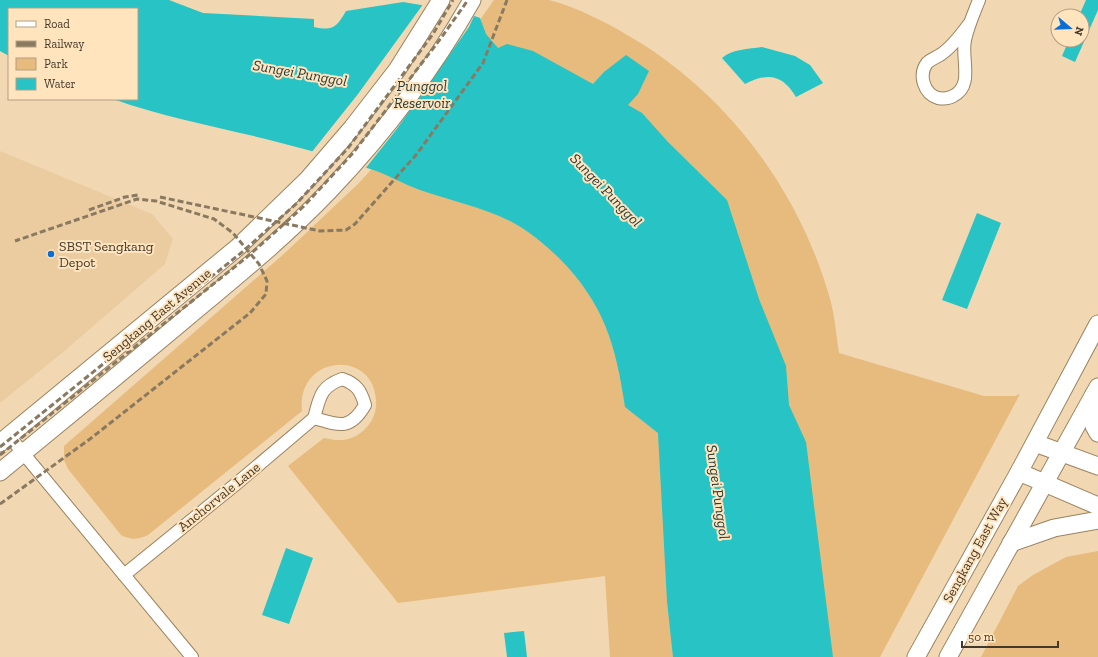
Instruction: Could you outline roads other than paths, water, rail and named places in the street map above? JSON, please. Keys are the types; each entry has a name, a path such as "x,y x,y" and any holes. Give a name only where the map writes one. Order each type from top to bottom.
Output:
{"main road":[{"name":"Sengkang East Avenue","path":"5,440 238,247 308,179 352,128 397,70 442,0"},
{"name":"Sengkang East Avenue","path":"0,472 268,249 329,191 373,141 419,81 456,28 472,0"},
{"name":"Sengkang East Way","path":"916,657 1035,443 1098,324"},
{"name":"Sengkang East Way","path":"948,657 1096,391"},
{"path":"1096,391 1094,426 1098,434"},
{"path":"1035,443 1098,466"},
{"path":"1019,472 1098,506"},
{"path":"1008,548 1054,528 1098,520"}],"street":[{"path":"969,24 958,38 940,55 928,62 924,68 922,76 926,89 938,98 951,98 964,86 966,80 964,67 964,42 969,24 979,0"},
{"name":"Anchorvale Lane","path":"124,575 314,418"},
{"path":"5,440 23,453 192,657"}],"water":[{"name":"Punggol Reservoir","path":"0,0 169,0 203,13 314,19 314,27 326,29 336,25 346,11 403,2 463,12 480,18 486,34 498,48 507,44 533,51 593,84 604,72 626,55 649,71 638,94 628,105 642,113 668,142 727,200 759,299 786,366 789,405 806,442 833,657 673,657 667,601 658,433 625,407 612,344 597,308 587,291 558,257 524,229 512,222 478,208 420,190 354,163 280,143 160,114 116,100 138,100 138,8 8,8 8,55 0,51"},
{"path":"1086,0 1098,0 1098,10 1090,28 1090,8 1082,8"},
{"path":"762,47 795,56 810,65 823,83 796,97 786,84 774,78 761,78 745,84 722,58 736,51"},
{"path":"1066,48 1081,48 1075,62 1062,56"},
{"path":"977,213 1001,223 967,309 942,300"},
{"path":"286,548 313,558 289,624 262,615"},
{"path":"524,631 527,657 507,657 504,633"}],"railway":[{"path":"0,447 241,253 297,203 348,148 433,34 453,0"},
{"path":"0,455 247,257 303,207 353,153 441,38 468,0"},
{"path":"160,197 320,231 346,230 355,224 416,155 483,63 507,0"},
{"path":"89,210 125,197 138,195"},
{"path":"0,504 90,439 250,313 266,294 267,281 259,264 233,233 214,219 156,201 137,199 15,241"}],"place":[{"name":"SBST Sengkang Depot","path":"51,254"}],"water label":[{"name":"Sungei Punggol","path":"300,73"},
{"name":"Sungei Punggol","path":"606,190"},
{"name":"Sungei Punggol","path":"718,492"}]}
